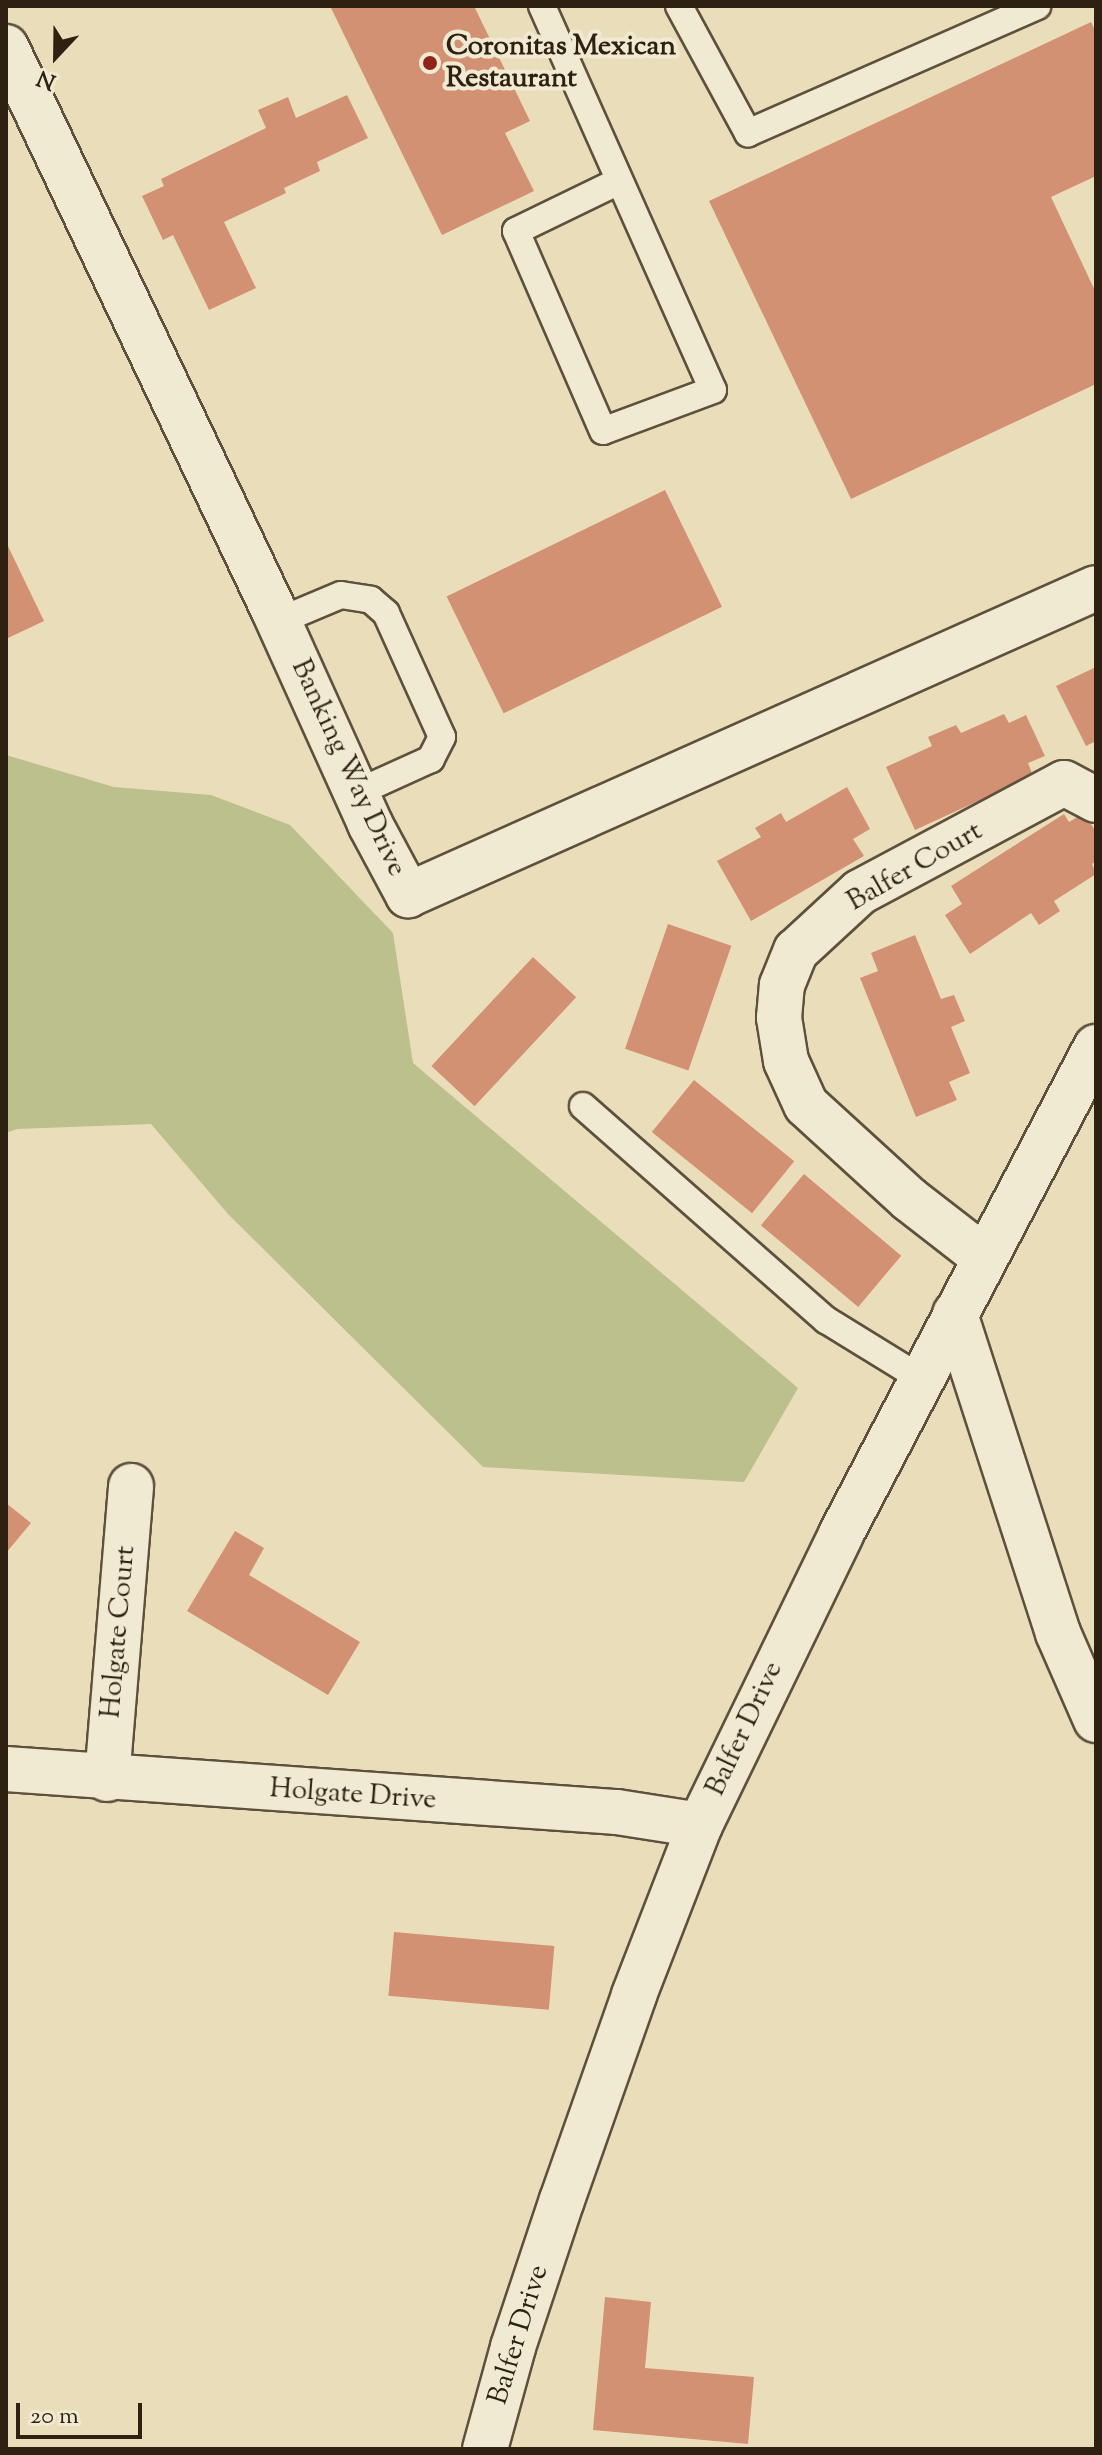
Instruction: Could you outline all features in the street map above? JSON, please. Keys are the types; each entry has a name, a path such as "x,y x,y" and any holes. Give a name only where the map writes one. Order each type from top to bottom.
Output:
{"street":[{"name":"Banking Way Drive","path":"6,47 279,621 356,793 408,895 1096,588"},
{"name":"Balfer Court","path":"985,1258 909,1199 806,1105 786,1061 779,1018 782,985 796,951 860,892 1064,783 1096,800"},
{"name":"Balfer Drive","path":"485,2449 513,2347 567,2185 634,1995 700,1825 787,1641 1096,1047"},
{"path":"955,1314 1058,1633 1096,1720"},
{"name":"Holgate Court","path":"107,1779 131,1486"},
{"name":"Holgate Drive","path":"6,1769 107,1779 617,1812 700,1825"}],"lane":[{"path":"542,6 713,390 603,431 516,231 619,181"},
{"path":"679,6 748,133 1037,6"},
{"path":"279,621 341,595 371,600 386,613 442,737 431,759 356,793"},
{"path":"583,1106 826,1320 922,1379"}],"green space":[{"path":"6,755 114,787 211,795 290,825 393,933 413,1063 798,1388 744,1482 483,1467 228,1214 151,1124 17,1129 6,1133"}],"building":[{"name":"Coronitas Mexican Restaurant","path":"330,6 474,6 530,121 505,133 534,191 442,235"},
{"path":"1091,22 1096,32 1096,176 1051,197 1096,293 1096,384 851,499 709,201"},
{"path":"347,95 368,138 317,162 320,171 284,188 286,193 224,222 256,288 209,310 173,235 163,240 142,196 164,186 161,179 266,128 258,110 288,97 296,118"},
{"path":"665,490 722,607 504,713 447,597"},
{"path":"6,542 44,621 6,639"},
{"path":"1096,667 1096,741 1086,746 1056,686"},
{"path":"1004,714 1009,723 1026,715 1045,756 1028,763 1033,776 915,830 886,767 932,746 928,737 956,725 961,733"},
{"path":"847,787 870,829 853,839 864,856 751,921 717,861 761,837 755,828 781,813 786,822"},
{"path":"1084,813 1096,832 1096,861 1092,864 1096,874 1054,901 1060,911 1039,925 1031,913 970,954 945,915 962,904 951,886 1064,814 1069,822"},
{"path":"668,924 731,946 688,1071 625,1049"},
{"path":"915,935 941,999 954,995 965,1021 951,1027 970,1073 949,1082 957,1100 916,1117 860,978 878,971 871,953"},
{"path":"533,957 576,997 475,1106 431,1066"},
{"path":"694,1080 794,1161 752,1213 652,1132"},
{"path":"804,1174 901,1256 858,1307 761,1225"},
{"path":"6,1503 31,1523 6,1553"},
{"path":"235,1531 264,1548 249,1575 360,1642 328,1695 187,1611"},
{"path":"394,1932 554,1946 549,2010 388,1996"},
{"path":"605,2297 651,2302 645,2368 754,2377 748,2444 593,2430"}],"place":[{"name":"Coronitas Mexican Restaurant","path":"430,63"}]}
